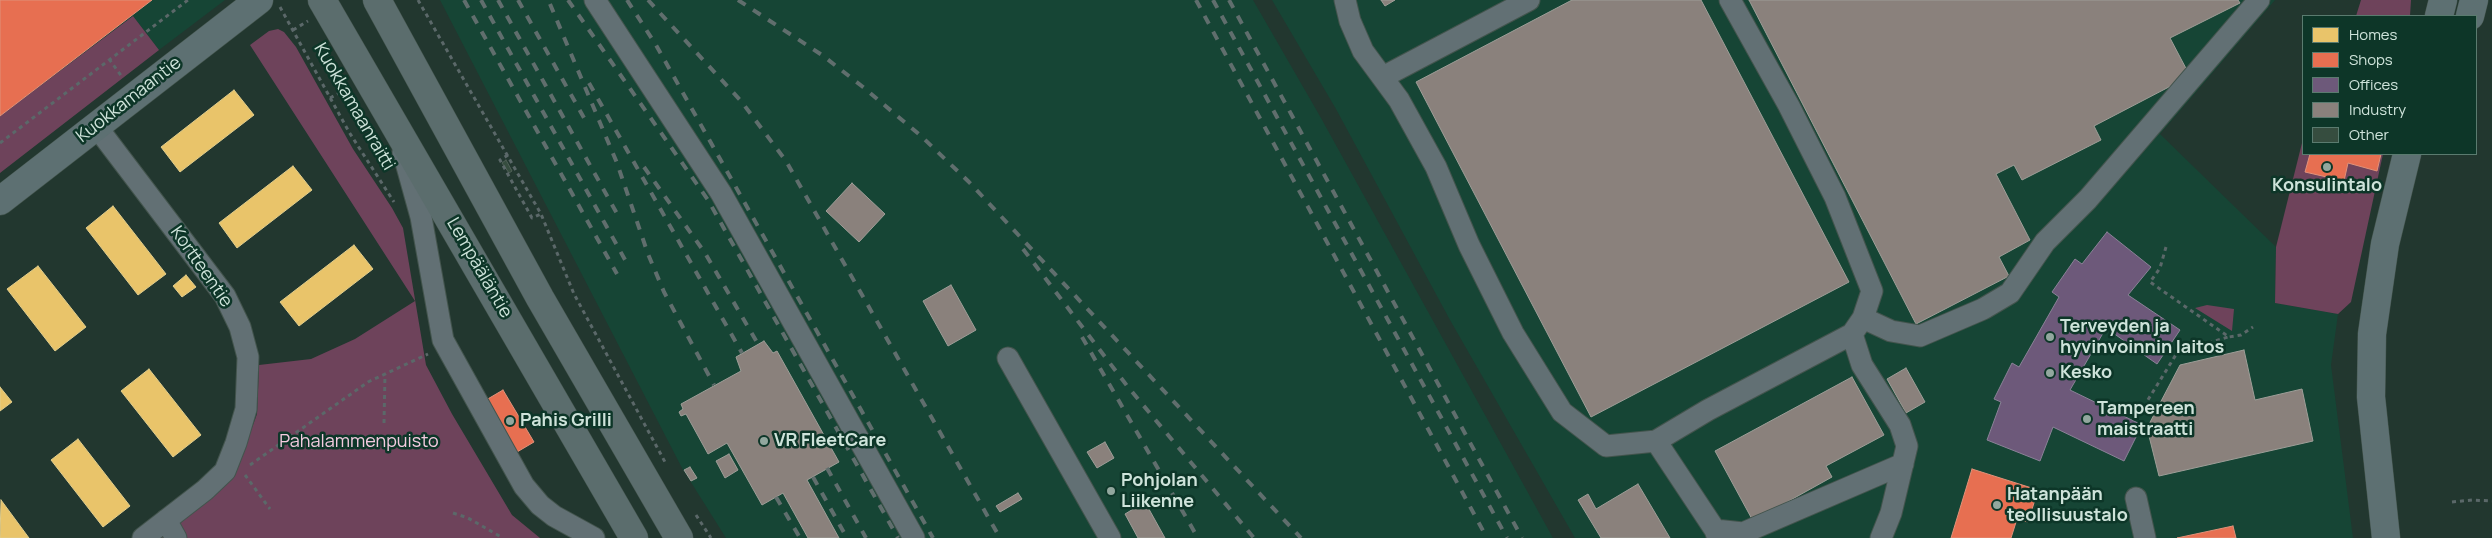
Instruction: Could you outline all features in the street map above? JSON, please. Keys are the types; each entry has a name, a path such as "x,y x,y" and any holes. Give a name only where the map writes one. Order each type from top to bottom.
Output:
{"highway":[{"name":"Lempääläntie","path":"322,0 634,538"},
{"path":"377,0 540,298 679,538"}],"main road":[{"name":"Kuokkamaantie","path":"0,200 259,0"},
{"path":"2439,15 2443,0"},
{"path":"2470,15 2474,0"},
{"path":"2386,538 2370,396 2372,334 2385,244 2407,155"}],"street":[{"path":"596,0 721,193 914,538"},
{"path":"1345,0 1350,22 1363,51 1399,100 1436,167 1469,246 1512,332 1562,412 1606,446 1656,441 1858,326 1920,336 1983,309 2010,292 2045,242 2088,199 2259,0"},
{"path":"1383,77 1529,0"},
{"path":"1730,0 1789,106 1835,197 1872,291 1858,326 1862,365 1900,425 1908,446 1891,513 1881,538"},
{"path":"393,120 421,217 443,340 524,486 540,505 554,516 594,538"},
{"name":"Kortteentie","path":"96,126 225,296 240,327 248,357 246,409 236,444 225,471 205,490 171,529 143,538"},
{"path":"1008,358 1110,538"},
{"path":"1656,441 1716,534 1743,533 1903,464"},
{"path":"2136,498 2145,538"}],"path":[{"path":"0,143 188,0"},
{"name":"Kuokkamaanraitti","path":"276,0 330,98 396,206"},
{"path":"418,0 541,214 574,294 607,350 666,464"},
{"path":"109,59 122,77"},
{"path":"330,98 343,91 381,155"},
{"path":"508,155 500,160 532,218 541,214"},
{"path":"2166,247 2160,268 2150,282 2229,337"},
{"path":"2163,414 2146,403 2177,353 2241,335 2253,327"},
{"path":"270,508 242,470 368,382 429,353"},
{"path":"384,423 385,373"},
{"path":"2452,502 2492,501"},
{"path":"453,513 468,518 503,538"},
{"path":"695,514 710,538"}],"shaded area":[{"path":"0,0 225,0 159,50 133,16 0,116"},
{"path":"440,0 1253,0 1321,118 1553,538 726,538 682,468"},
{"path":"1272,0 2275,0 2160,134 2276,247 2275,303 2338,314 2331,365 2353,538 1575,538 1450,320 1336,109"}],"green space":[{"path":"2361,0 2411,0 2410,15 2356,15"},
{"path":"133,16 159,50 0,173 0,116"},
{"name":"Pahalammenpuisto","path":"278,29 284,32 296,47 353,149 403,228 426,365 452,414 512,515 540,538 158,538 242,455 257,414 259,365 311,359 355,339 415,301 250,45 269,31"},
{"path":"2302,143 2302,155 2383,155 2351,302 2338,314 2275,303 2276,247"},
{"path":"2207,305 2234,309 2232,331 2195,308"}],"building: Homes":[{"path":"234,90 254,115 180,172 161,147"},
{"path":"293,166 312,190 237,248 219,223"},
{"path":"113,206 166,274 138,295 86,228"},
{"path":"354,245 373,269 299,326 280,302"},
{"path":"38,266 86,327 55,351 7,289"},
{"path":"186,275 196,287 182,297 173,286"},
{"path":"149,369 201,435 173,457 121,391"},
{"path":"0,387 12,402 0,411"},
{"path":"78,439 130,506 103,527 51,460"},
{"path":"1,500 29,538 0,538"}],"building: Shops":[{"path":"0,0 152,0 0,116"},
{"name":"Konsulintalo","path":"2310,155 2381,155 2377,171 2348,163 2344,181 2305,172"},
{"name":"Pahis Grilli","path":"503,390 534,442 517,452 486,400"},
{"name":"Hatanpään teollisuustalo","path":"1972,469 2038,490 2028,522 2017,519 2011,538 1951,538"},
{"path":"2233,526 2236,538 2177,538"}],"building: Offices":[{"path":"2107,232 2151,267 2128,295 2180,330 2157,364 2106,328 2070,390 2142,425 2124,461 2053,427 2040,461 1987,440 2001,402 1994,399 2012,363 2019,367 2059,297 2052,292 2075,259 2082,264"}],"building: Industry":[{"path":"1381,0 1395,0 1385,6"},
{"path":"1572,0 1701,0 1849,282 1591,417 1416,82"},
{"path":"1749,0 2238,0 2240,3 2170,38 2190,76 2094,126 2101,140 2022,180 2014,165 1996,174 2030,240 1999,257 2009,276 1916,324"},
{"path":"852,183 885,214 859,242 826,211"},
{"path":"951,285 976,330 948,346 923,301"},
{"name":"VR FleetCare","path":"764,341 773,353 777,351 839,462 807,480 839,538 808,538 783,493 762,505 727,443 708,454 686,414 681,416 679,412 683,409 681,404 741,371 736,357"},
{"path":"2244,350 2255,400 2302,389 2313,441 2159,476 2147,428 2180,365"},
{"path":"1906,368 1925,402 1906,413 1887,379"},
{"path":"1852,377 1884,435 1826,466 1832,477 1753,521 1715,451"},
{"path":"1105,442 1114,458 1097,468 1087,452"},
{"path":"729,454 738,470 725,478 716,461"},
{"path":"690,467 697,478 691,481 684,470"},
{"path":"1638,484 1670,538 1601,538 1578,500 1588,494 1596,509"},
{"path":"1018,493 1022,499 1000,512 996,506"},
{"path":"1145,502 1165,538 1138,538 1125,514"}],"building: Other":[{"path":"506,160 512,171 509,173 502,163"}],"railway":[{"path":"464,0 617,274"},
{"path":"481,0 629,267"},
{"path":"498,0 620,219"},
{"path":"518,0 588,125"},
{"path":"568,0 708,200 898,538"},
{"path":"627,0 656,45 933,538"},
{"path":"648,0 741,101 786,161 1000,538"},
{"path":"738,0 822,55 921,136 969,182 1301,538"},
{"path":"1196,0 1487,538"},
{"path":"1213,0 1507,538"},
{"path":"1229,0 1522,538"},
{"path":"550,4 617,163 648,254 664,292 714,385"},
{"path":"589,83 742,353"},
{"path":"644,167 705,253 758,344"},
{"path":"1023,249 1128,387 1254,538"},
{"path":"1082,337 1198,538"},
{"path":"827,468 866,538"},
{"path":"813,477 847,538"},
{"path":"776,497 800,538"}],"place":[{"name":"Konsulintalo","path":"2327,167"},
{"name":"Terveyden ja hyvinvoinnin laitos","path":"2050,337"},
{"name":"Kesko","path":"2050,373"},
{"name":"Tampereen maistraatti","path":"2087,419"},
{"name":"Pahis Grilli","path":"510,421"},
{"name":"VR FleetCare","path":"764,441"},
{"name":"Pohjolan Liikenne","path":"1111,491"},
{"name":"Hatanpään teollisuustalo","path":"1997,505"}]}
